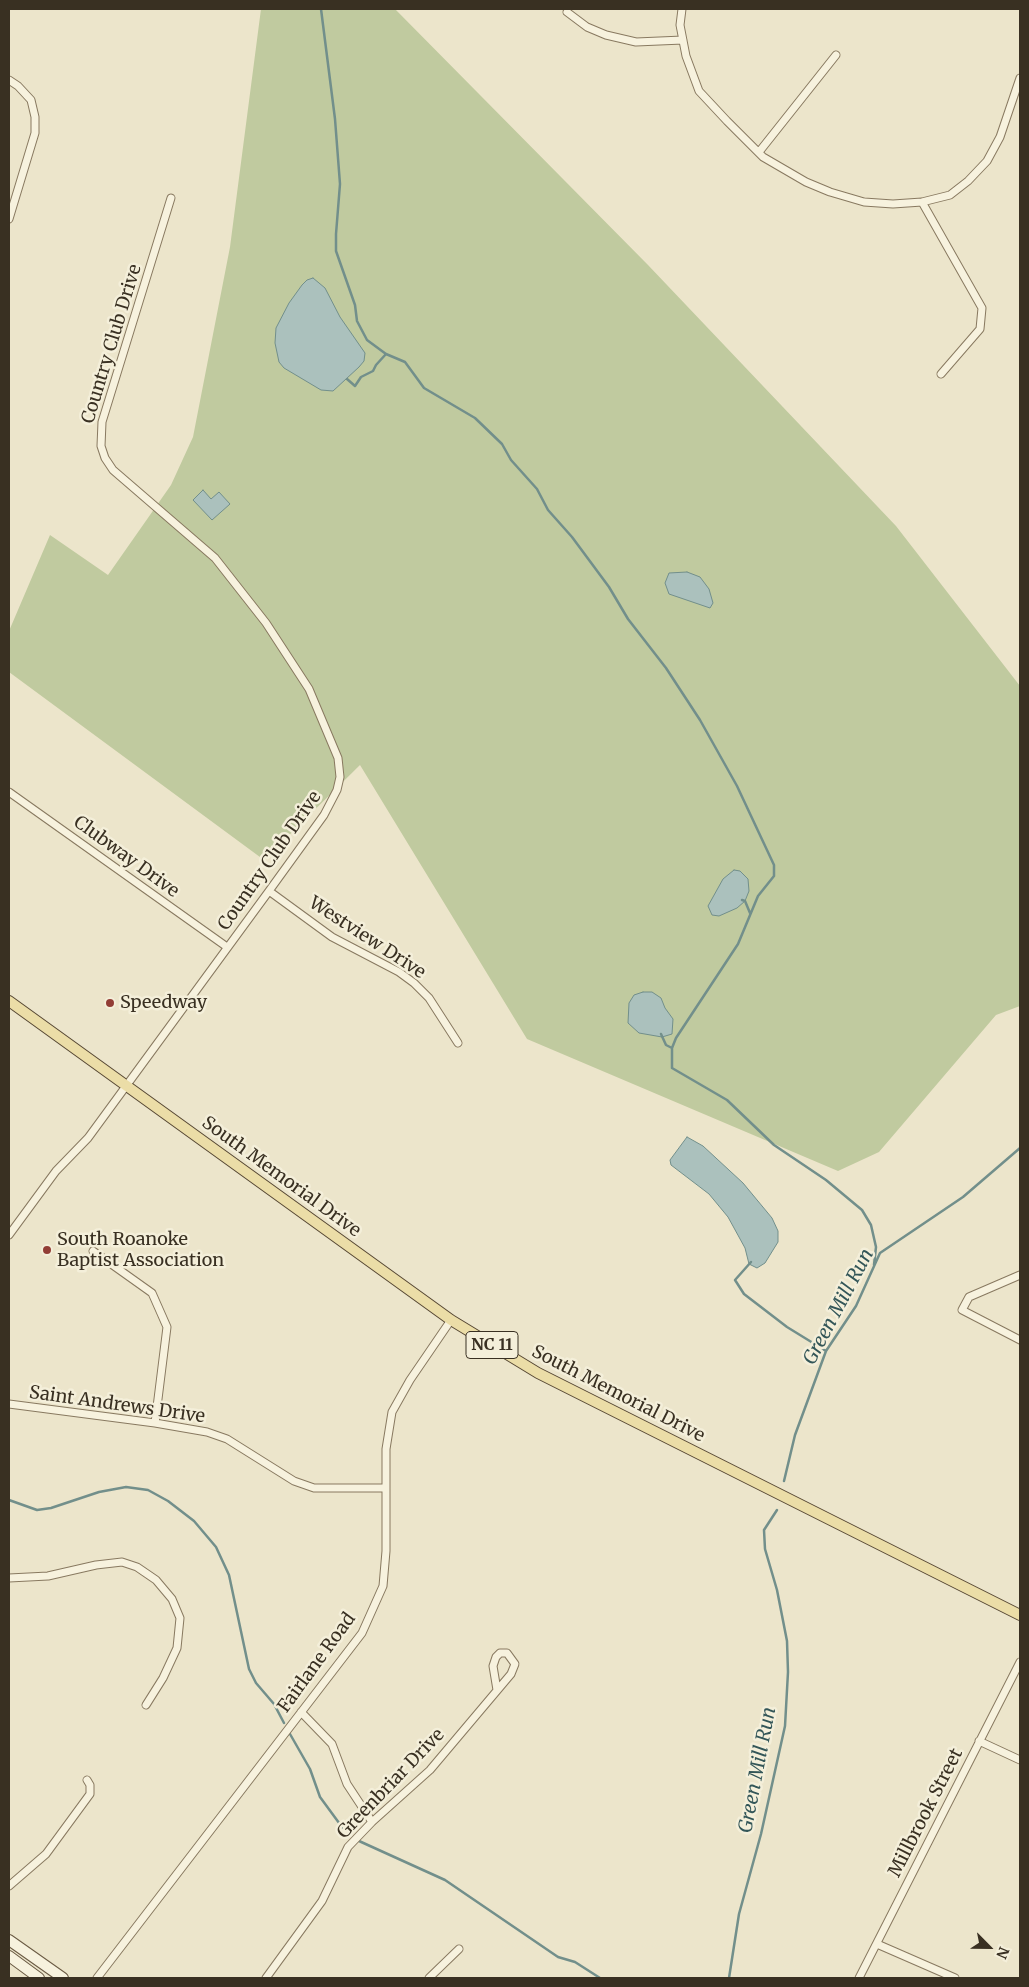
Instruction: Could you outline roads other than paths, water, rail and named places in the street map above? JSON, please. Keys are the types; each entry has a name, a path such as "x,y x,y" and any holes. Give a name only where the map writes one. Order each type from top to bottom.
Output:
{"main road":[{"name":"South Memorial Drive","path":"9,1001 451,1320 544,1376 1020,1615"},
{"path":"9,1940 63,1978"},
{"path":"9,1956 39,1978"}],"street":[{"path":"682,9 680,25 682,40 686,56 700,90 759,152 806,182 830,192 864,202 893,204 922,202 950,195 968,181 987,161 1000,137 1020,78"},
{"path":"567,12 587,27 606,35 636,42 682,40"},
{"path":"759,152 836,55"},
{"path":"9,80 18,86 30,100 35,117 35,133 9,219"},
{"name":"Country Club Drive","path":"9,1235 56,1171 88,1138 269,891 332,802 340,778 338,758 309,689 243,592 204,547 116,474 105,458 100,442 102,422 171,198"},
{"path":"922,202 982,308 980,329 941,374"},
{"name":"Clubway Drive","path":"9,792 227,947"},
{"name":"Westview Drive","path":"269,891 332,937 399,972 414,983 430,998 458,1043"},
{"path":"93,1251 152,1293 167,1327 155,1423"},
{"path":"1020,1275 969,1297 962,1310 1020,1340"},
{"name":"Fairlane Road","path":"97,1978 362,1633 382,1586 386,1551 386,1449 392,1412 410,1380 451,1320"},
{"name":"Saint Andrews Drive","path":"9,1404 155,1423 207,1432 227,1439 294,1481 314,1488 386,1488"},
{"path":"9,1578 48,1576 122,1562 137,1567 156,1580 172,1599 180,1618 177,1648 163,1678 146,1705"},
{"name":"Greenbriar Drive","path":"266,1978 322,1901 348,1846 430,1770 511,1674 515,1664 507,1653 500,1653 496,1657 493,1666 497,1690"},
{"name":"Millbrook Street","path":"859,1978 1020,1662"},
{"path":"301,1712 332,1744 347,1784 372,1822"},
{"path":"979,1741 1020,1760"},
{"path":"9,1886 46,1854 90,1794 90,1785 87,1780"},
{"path":"877,1944 955,1978"},
{"path":"429,1978 459,1949"}],"water":[{"path":"313,278 325,288 340,317 365,353 364,361 359,367 333,391 321,390 284,368 279,362 275,343 276,328 289,303 302,285 307,280"},
{"path":"203,490 211,499 219,492 230,504 212,520 193,500"},
{"path":"687,572 700,577 709,589 713,603 710,608 669,594 665,583 669,573"},
{"path":"734,870 740,871 748,879 749,891 745,901 737,908 719,916 712,915 708,906 723,879"},
{"path":"652,992 661,998 673,1019 672,1034 662,1037 639,1033 628,1023 629,1003 634,995"},
{"path":"687,1137 703,1146 743,1183 772,1218 778,1231 778,1242 765,1263 757,1268 749,1264 745,1248 728,1217 709,1194 671,1165 670,1160"}],"waterway":[{"path":"321,9 335,119 340,184 336,251 355,305 357,321 367,340 386,354 405,362 424,388 475,418 502,444 511,460 537,489 548,510 572,537 609,587 628,619 666,668 700,720 737,786 774,865 774,876 758,896 738,944 676,1038 672,1048 672,1068 727,1100 774,1145 826,1180 862,1210 871,1225 876,1247 874,1265"},
{"path":"347,379 355,386 361,377 373,371 386,354"},
{"path":"742,900 745,901 750,913"},
{"path":"661,1034 666,1045 672,1048"},
{"name":"Green Mill Run","path":"784,1481 795,1435 826,1351 856,1306 880,1253 963,1197 1020,1148"},
{"path":"751,1262 735,1280 744,1294 787,1327 826,1351"},
{"path":"9,1500 37,1510 51,1508 99,1492 126,1487 148,1490 168,1501 194,1521 216,1547 229,1575 249,1669 256,1683 274,1704 284,1723"},
{"name":"Green Mill Run","path":"729,1978 739,1914 761,1834 785,1726 788,1672 787,1641 777,1590 765,1549 764,1530 777,1510"},
{"path":"290,1734 310,1769 320,1797 342,1827 351,1834"},
{"path":"359,1841 445,1880 558,1957 575,1962 600,1978"}],"place":[{"name":"Speedway","path":"110,1003"},
{"name":"South Roanoke Baptist Association","path":"47,1250"}]}
